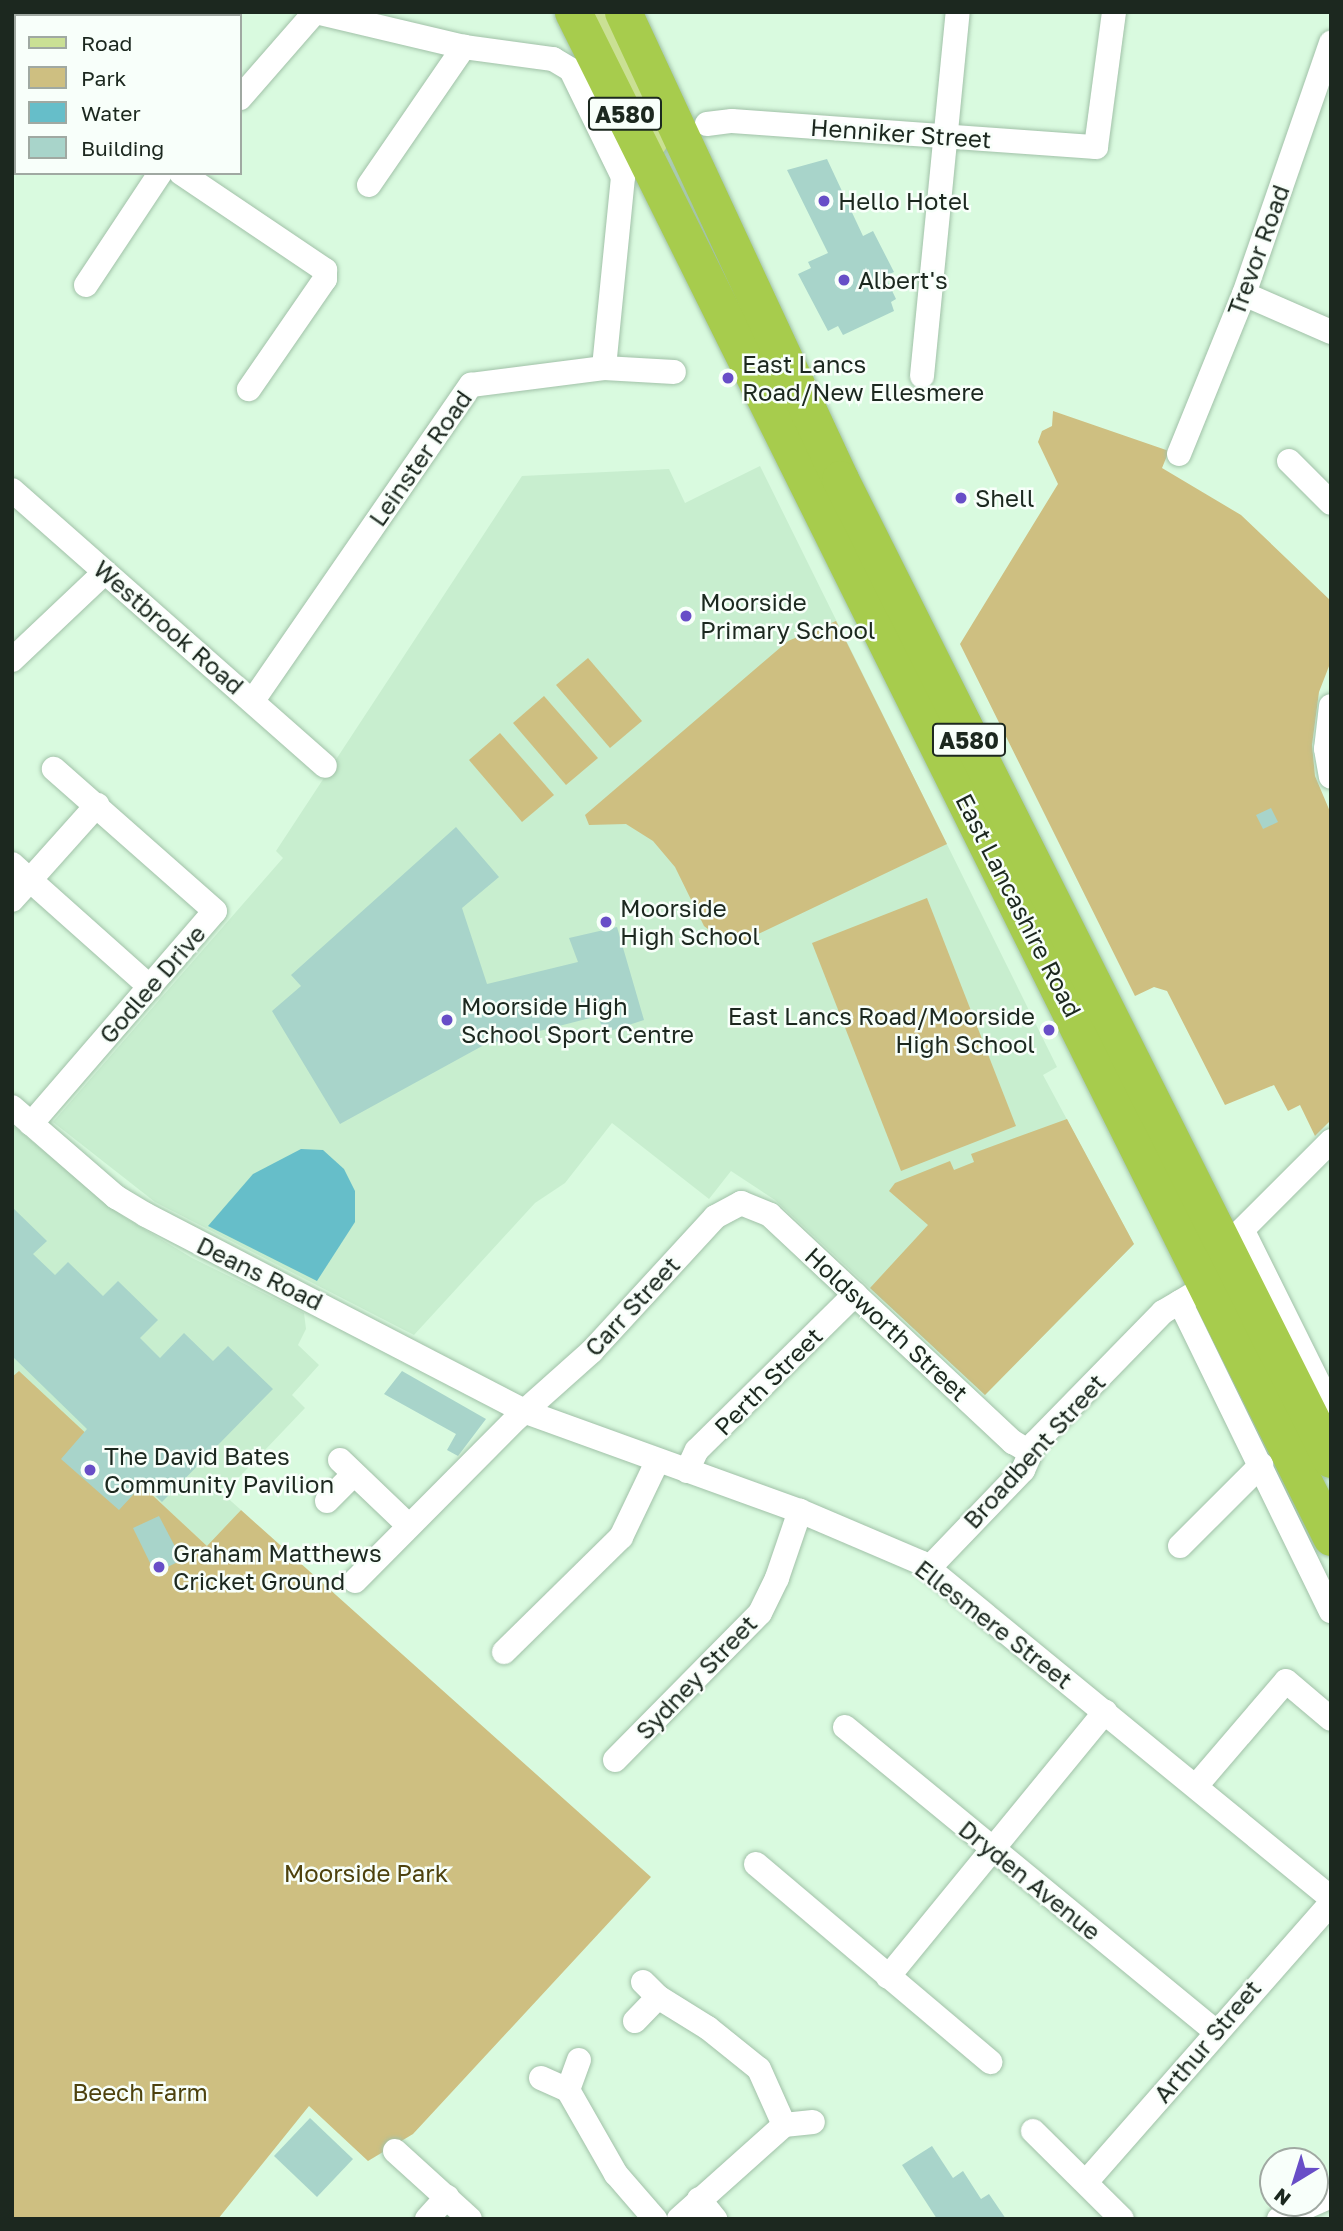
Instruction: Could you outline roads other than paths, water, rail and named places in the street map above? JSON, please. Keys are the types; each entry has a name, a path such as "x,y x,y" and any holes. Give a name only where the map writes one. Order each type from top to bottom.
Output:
{"highway":[{"name":"East Lancashire Road","path":"573,12 676,216 1194,1294 1331,1537"},
{"name":"East Lancashire Road","path":"623,12 822,441 1021,846 1234,1239 1331,1460"}],"main road":[{"path":"597,12 636,96 676,216"}],"street":[{"path":"242,96 315,12 464,47 566,65 581,85 618,160 623,188 604,368"},
{"path":"922,376 958,12"},
{"name":"Henniker Street","path":"707,124 732,121 1096,147 1114,12"},
{"name":"Trevor Road","path":"1180,454 1244,294 1331,43"},
{"path":"369,185 464,47"},
{"path":"86,285 159,175"},
{"path":"184,175 325,270 325,279 249,389"},
{"path":"1244,294 1331,332"},
{"name":"Leinster Road","path":"254,699 471,385 604,368 674,372"},
{"path":"1289,461 1331,503"},
{"name":"Westbrook Road","path":"12,490 254,699 324,766"},
{"path":"12,660 105,572"},
{"path":"1331,706 1326,749 1331,777"},
{"name":"Godlee Drive","path":"31,1124 215,911 54,769"},
{"path":"12,900 21,872 97,805"},
{"path":"21,872 150,986"},
{"name":"Deans Road","path":"12,1107 132,1206 516,1407"},
{"path":"1328,1396 1234,1239 1331,1141"},
{"name":"Holdsworth Street","path":"741,1203 762,1209 1013,1442 1031,1452"},
{"name":"Carr Street","path":"355,1581 409,1526 516,1407 591,1352 715,1217 741,1203"},
{"name":"Perth Street","path":"687,1471 697,1451 855,1294"},
{"path":"1194,1294 1261,1465 1331,1611"},
{"name":"Broadbent Street","path":"929,1568 1023,1470 1031,1452 1163,1312 1194,1294"},
{"name":"Ellesmere Street","path":"516,1407 656,1462 800,1511 929,1568 1331,1900"},
{"path":"504,1652 621,1537 656,1462"},
{"path":"1180,1546 1261,1465"},
{"path":"327,1500 347,1467 409,1526"},
{"name":"Sydney Street","path":"615,1760 760,1613 777,1578 800,1511"},
{"path":"1196,1786 1286,1681 1331,1719"},
{"path":"888,1977 1105,1712"},
{"name":"Dryden Avenue","path":"845,1727 1216,2032"},
{"path":"756,1864 990,2062"},
{"name":"Arthur Street","path":"1092,2187 1216,2032 1331,1900"},
{"path":"635,2021 650,1990 759,2069 783,2125"},
{"path":"568,2090 579,2060"},
{"path":"541,2078 568,2090 615,2174 655,2219"},
{"path":"679,2219 783,2125 813,2122"},
{"path":"1033,2131 1122,2219"},
{"path":"395,2151 470,2219"},
{"path":"1279,2219 1331,2196"},
{"path":"426,2219 447,2197"},
{"path":"699,2199 715,2219"}],"water":[{"path":"301,1149 323,1150 344,1169 355,1191 355,1222 317,1281 208,1226 253,1174"}],"place":[{"name":"Hello Hotel","path":"824,201"},
{"name":"Albert's","path":"844,280"},
{"name":"East Lancs Road/New Ellesmere","path":"728,378"},
{"name":"Shell","path":"961,498"},
{"name":"Moorside Primary School","path":"686,616"},
{"name":"Moorside High School","path":"606,922"},
{"name":"Moorside High School Sport Centre","path":"447,1020"},
{"name":"East Lancs Road/Moorside High School","path":"1049,1030"},
{"name":"The David Bates Community Pavilion","path":"90,1470"},
{"name":"Graham Matthews Cricket Ground","path":"159,1567"}],"park label":[{"name":"Moorside Park","path":"366,1873"},
{"name":"Beech Farm","path":"140,2092"}]}
